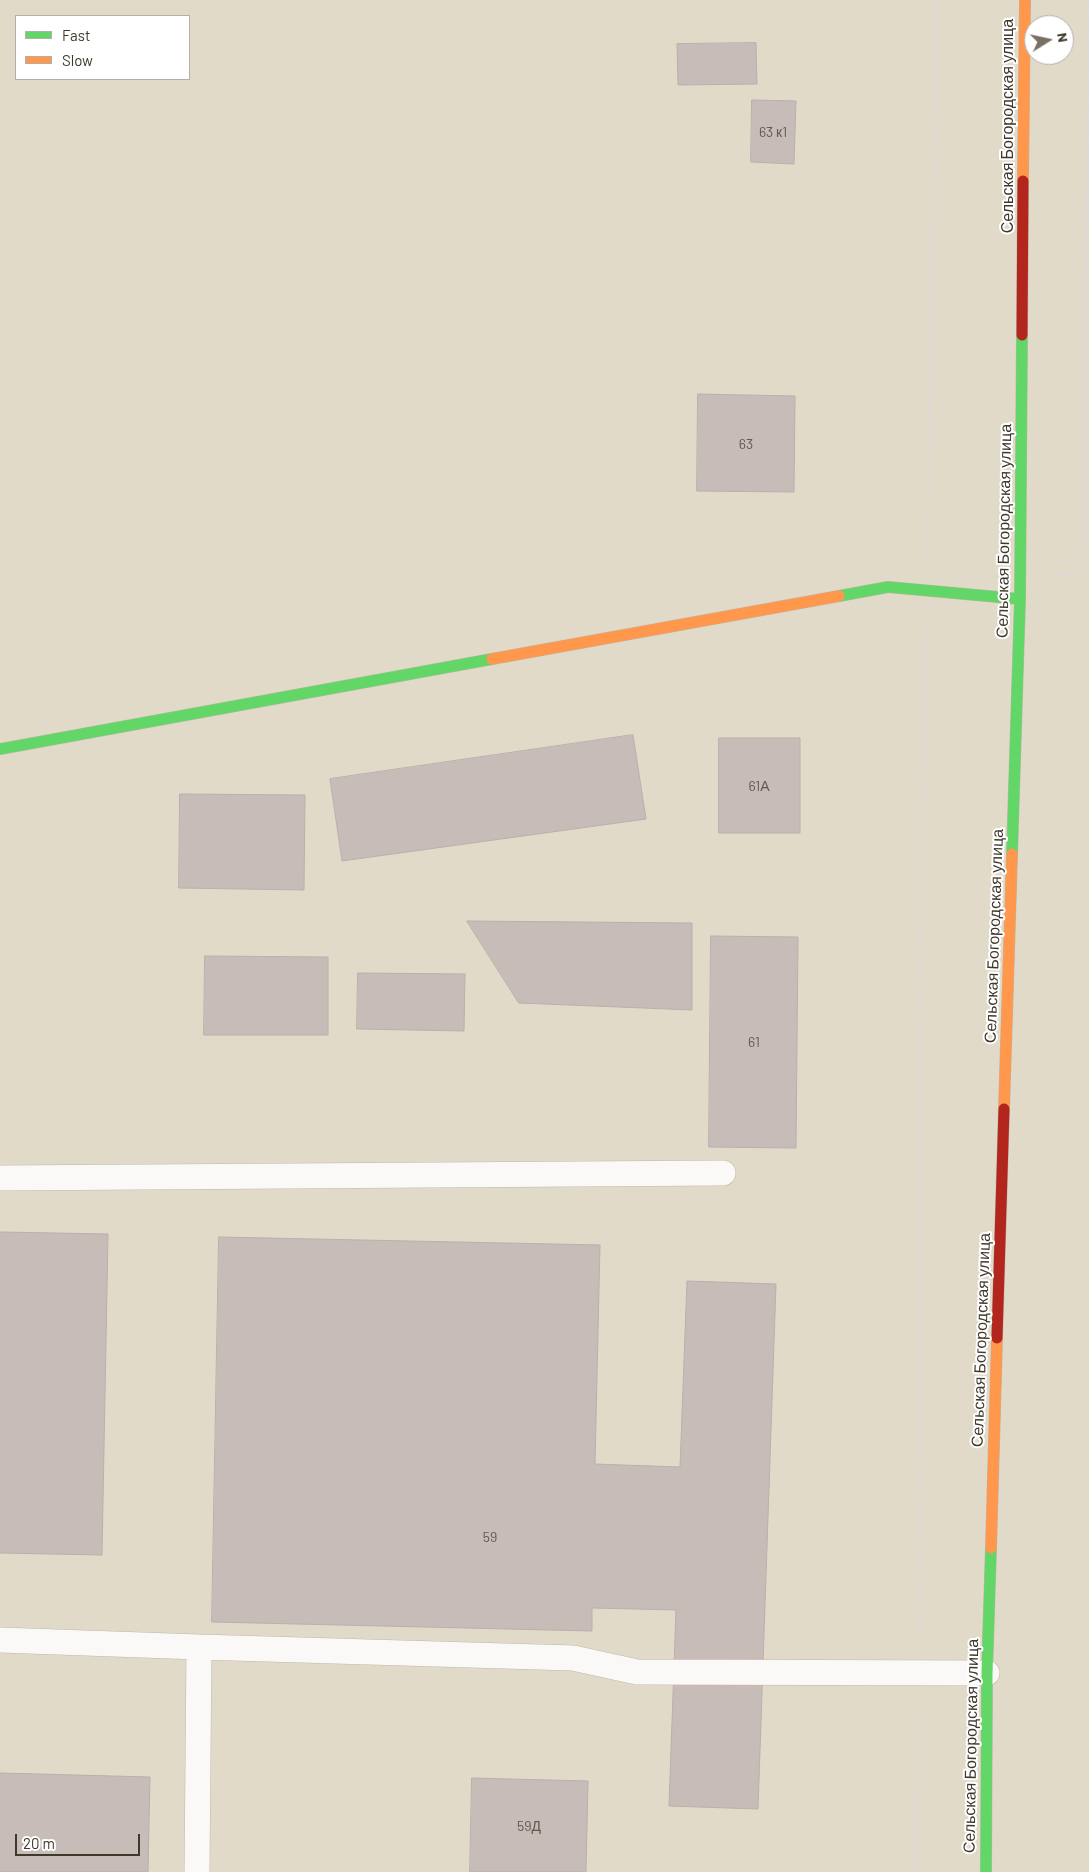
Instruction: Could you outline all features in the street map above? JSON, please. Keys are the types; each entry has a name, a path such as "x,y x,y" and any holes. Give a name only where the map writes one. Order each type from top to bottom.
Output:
{"main road":[{"name":"Сельская Богородская улица","path":"986,1872 987,1673 1020,599 1025,0"},
{"path":"0,749 888,587 1020,599"}],"lane":[{"path":"0,1178 723,1173"},
{"path":"0,1640 573,1658 637,1672 987,1673"},
{"path":"197,1872 199,1647"}],"path":[{"path":"916,1872 922,1278 922,844 937,0"},
{"path":"1083,576 1089,0"}],"building":[{"path":"756,43 757,84 678,85 677,44"},
{"path":"752,100 796,101 794,164 751,162"},
{"path":"698,394 795,396 794,492 697,491"},
{"path":"633,735 646,819 342,861 330,779"},
{"path":"719,738 800,738 800,833 719,833"},
{"path":"180,794 305,795 304,890 179,888"},
{"path":"467,921 692,923 692,1010 519,1003"},
{"path":"711,936 798,937 796,1148 709,1147"},
{"path":"205,956 328,957 328,1035 204,1035"},
{"path":"358,973 465,974 464,1031 357,1029"},
{"path":"0,1232 108,1234 102,1555 0,1553"},
{"path":"219,1237 600,1245 595,1464 680,1467 687,1281 776,1284 758,1809 669,1806 676,1610 592,1608 592,1631 212,1622"},
{"path":"0,1773 150,1777 148,1872 0,1872"},
{"path":"472,1778 588,1781 586,1872 470,1872"}],"traffic: fast":[{"path":"1012,854 1020,599 1022,335"},
{"path":"839,596 888,587 1020,599"},
{"path":"0,749 492,659"},
{"path":"986,1872 987,1673 991,1548"}],"traffic: slow":[{"path":"1023,181 1025,0"},
{"path":"492,659 839,596"},
{"path":"1004,1109 1012,854"},
{"path":"991,1548 997,1338"}],"traffic: jam":[{"path":"1022,335 1023,181"},
{"path":"997,1338 1004,1109"}]}
